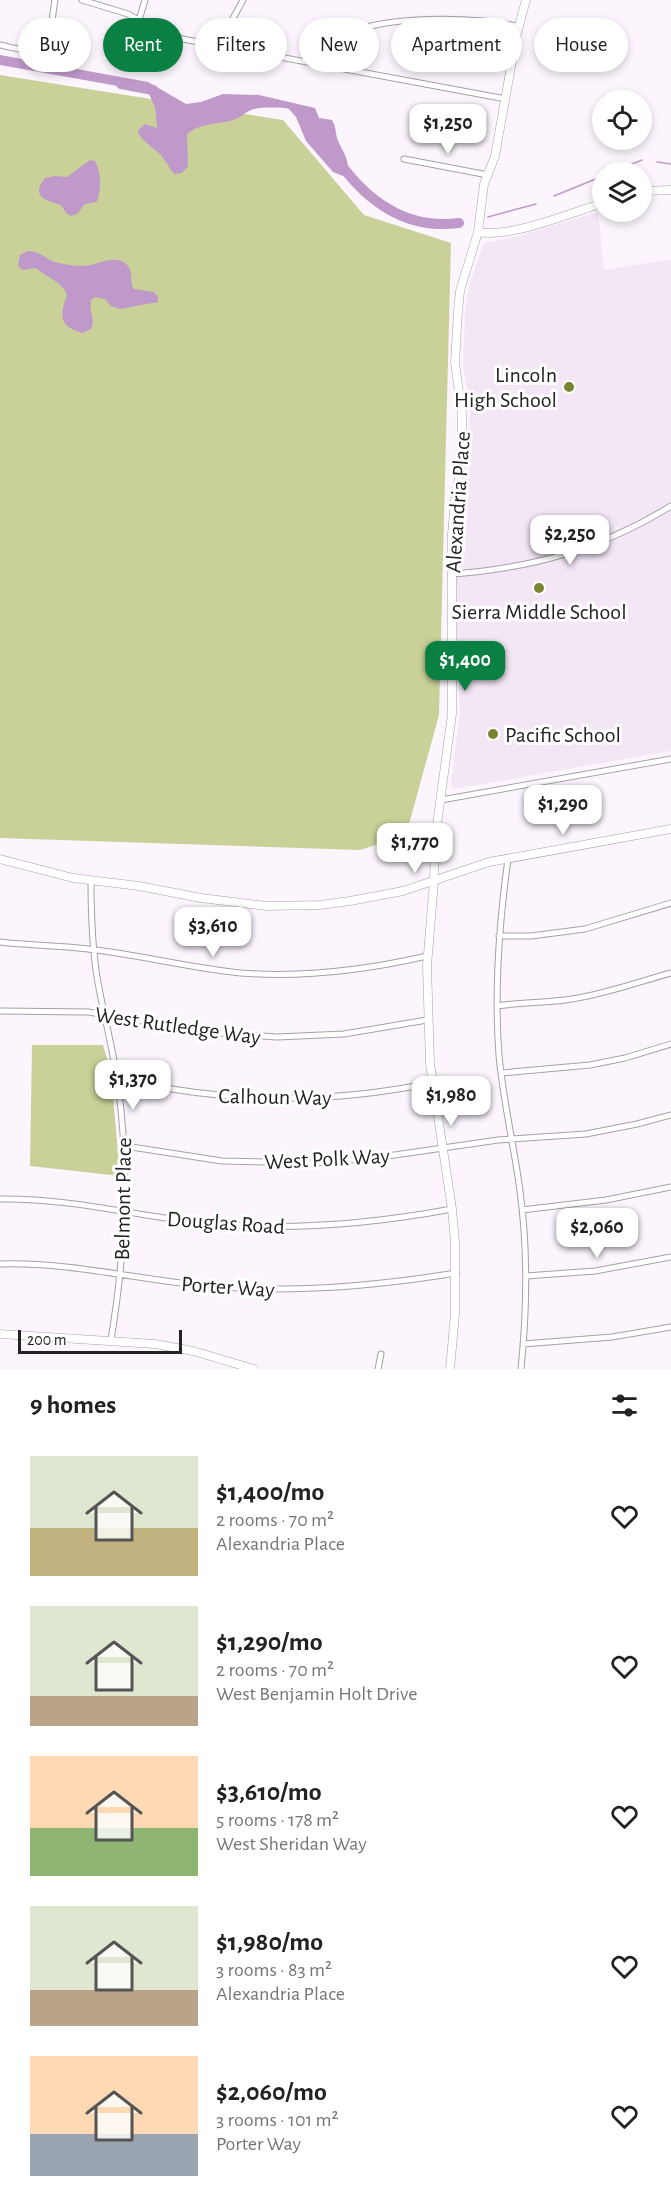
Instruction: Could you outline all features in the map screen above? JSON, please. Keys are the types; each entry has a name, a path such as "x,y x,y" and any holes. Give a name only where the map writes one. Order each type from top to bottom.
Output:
{"street":[{"path":"0,45 33,51 41,49 47,41 55,0"},
{"path":"82,0 118,10 135,18"},
{"path":"140,18 145,0"},
{"path":"233,18 243,0"},
{"name":"Alexandria Place","path":"521,18 526,0"},
{"path":"360,72 506,99"},
{"name":"Alexandria Place","path":"450,1369 456,1273 452,1209 432,1083 427,1020 427,956 434,881 435,839 453,714 453,519 462,460 462,413 456,374 458,311 460,291 478,232 482,190 495,156 511,72"},
{"path":"404,159 488,174"},
{"path":"652,191 671,190"},
{"path":"478,232 511,231 592,206"},
{"path":"452,574 502,570 558,558 614,537 671,506"},
{"path":"441,800 671,759"},
{"path":"0,859 72,878 139,886 232,902 289,906 320,905 380,896 434,881 479,865 671,829"},
{"path":"508,859 499,936 497,1006 501,1073 522,1210 526,1276 521,1369"},
{"name":"Belmont Place","path":"91,881 94,950 118,1085 124,1146 125,1211 121,1274 111,1340"},
{"path":"499,936 540,935 585,929 671,903"},
{"path":"0,942 94,950 205,969 281,975 334,973 427,956"},
{"path":"497,1006 589,997 671,973"},
{"name":"West Rutledge Way","path":"0,1012 105,1014 218,1033 278,1037 355,1033 427,1020"},
{"path":"501,1073 590,1065 625,1058 671,1044"},
{"name":"Calhoun Way","path":"118,1085 131,1082 211,1095 292,1100 360,1095 432,1083"},
{"name":"West Polk Way","path":"124,1146 222,1161 280,1163 346,1161 441,1147 610,1130 671,1115"},
{"path":"522,1210 606,1200 671,1187"},
{"name":"Douglas Road","path":"0,1199 60,1201 214,1224 300,1227 388,1220 452,1209"},
{"path":"526,1276 595,1271 671,1257"},
{"name":"Porter Way","path":"0,1264 48,1265 196,1285 278,1290 357,1287 456,1273"},
{"path":"524,1344 612,1337 671,1327"},
{"path":"0,1334 111,1340 183,1349 254,1369"},
{"path":"378,1369 381,1354"}],"shaded area":[{"path":"0,55 18,58 18,68 0,65"},
{"path":"39,72 91,72 148,82 186,104 201,102 223,94 259,95 315,108 319,118 332,120 334,123 347,162 346,175 333,172 306,141 296,117 289,109 276,108 251,110 233,120 191,131 187,135 188,166 182,173 174,174 161,155 142,139 138,132 145,124 157,128 155,107 143,86 146,83 129,88"},
{"path":"90,160 95,161 100,176 97,202 85,204 77,214 71,216 61,205 42,197 39,190 45,178 67,177"},
{"path":"592,214 592,222 599,222 604,270 671,259 671,751 454,789 451,784 460,711 454,560 469,463 470,408 463,366 465,311 469,285 484,243 519,236"},
{"path":"28,251 39,253 54,262 76,266 88,266 109,260 120,261 130,268 134,289 154,292 158,297 158,302 120,309 111,306 105,299 95,297 90,304 93,321 91,329 82,333 74,330 63,319 63,308 67,295 65,290 36,268 22,270 18,266 20,255"}],"green space":[{"path":"0,75 283,120 364,215 451,243 439,715 406,835 360,850 0,838"},
{"path":"32,1045 103,1045 111,1073 120,1176 30,1166"}],"waterway":[{"path":"121,84 155,92"},
{"path":"637,162 642,160"},
{"path":"339,162 363,189 390,210 422,222 459,223"},
{"path":"657,162 671,164"},
{"path":"554,196 592,180"},
{"path":"488,217 536,204"}],"place":[{"name":"Lincoln High School","path":"569,387"},
{"name":"Sierra Middle School","path":"539,588"},
{"name":"Pacific School","path":"493,734"}]}
